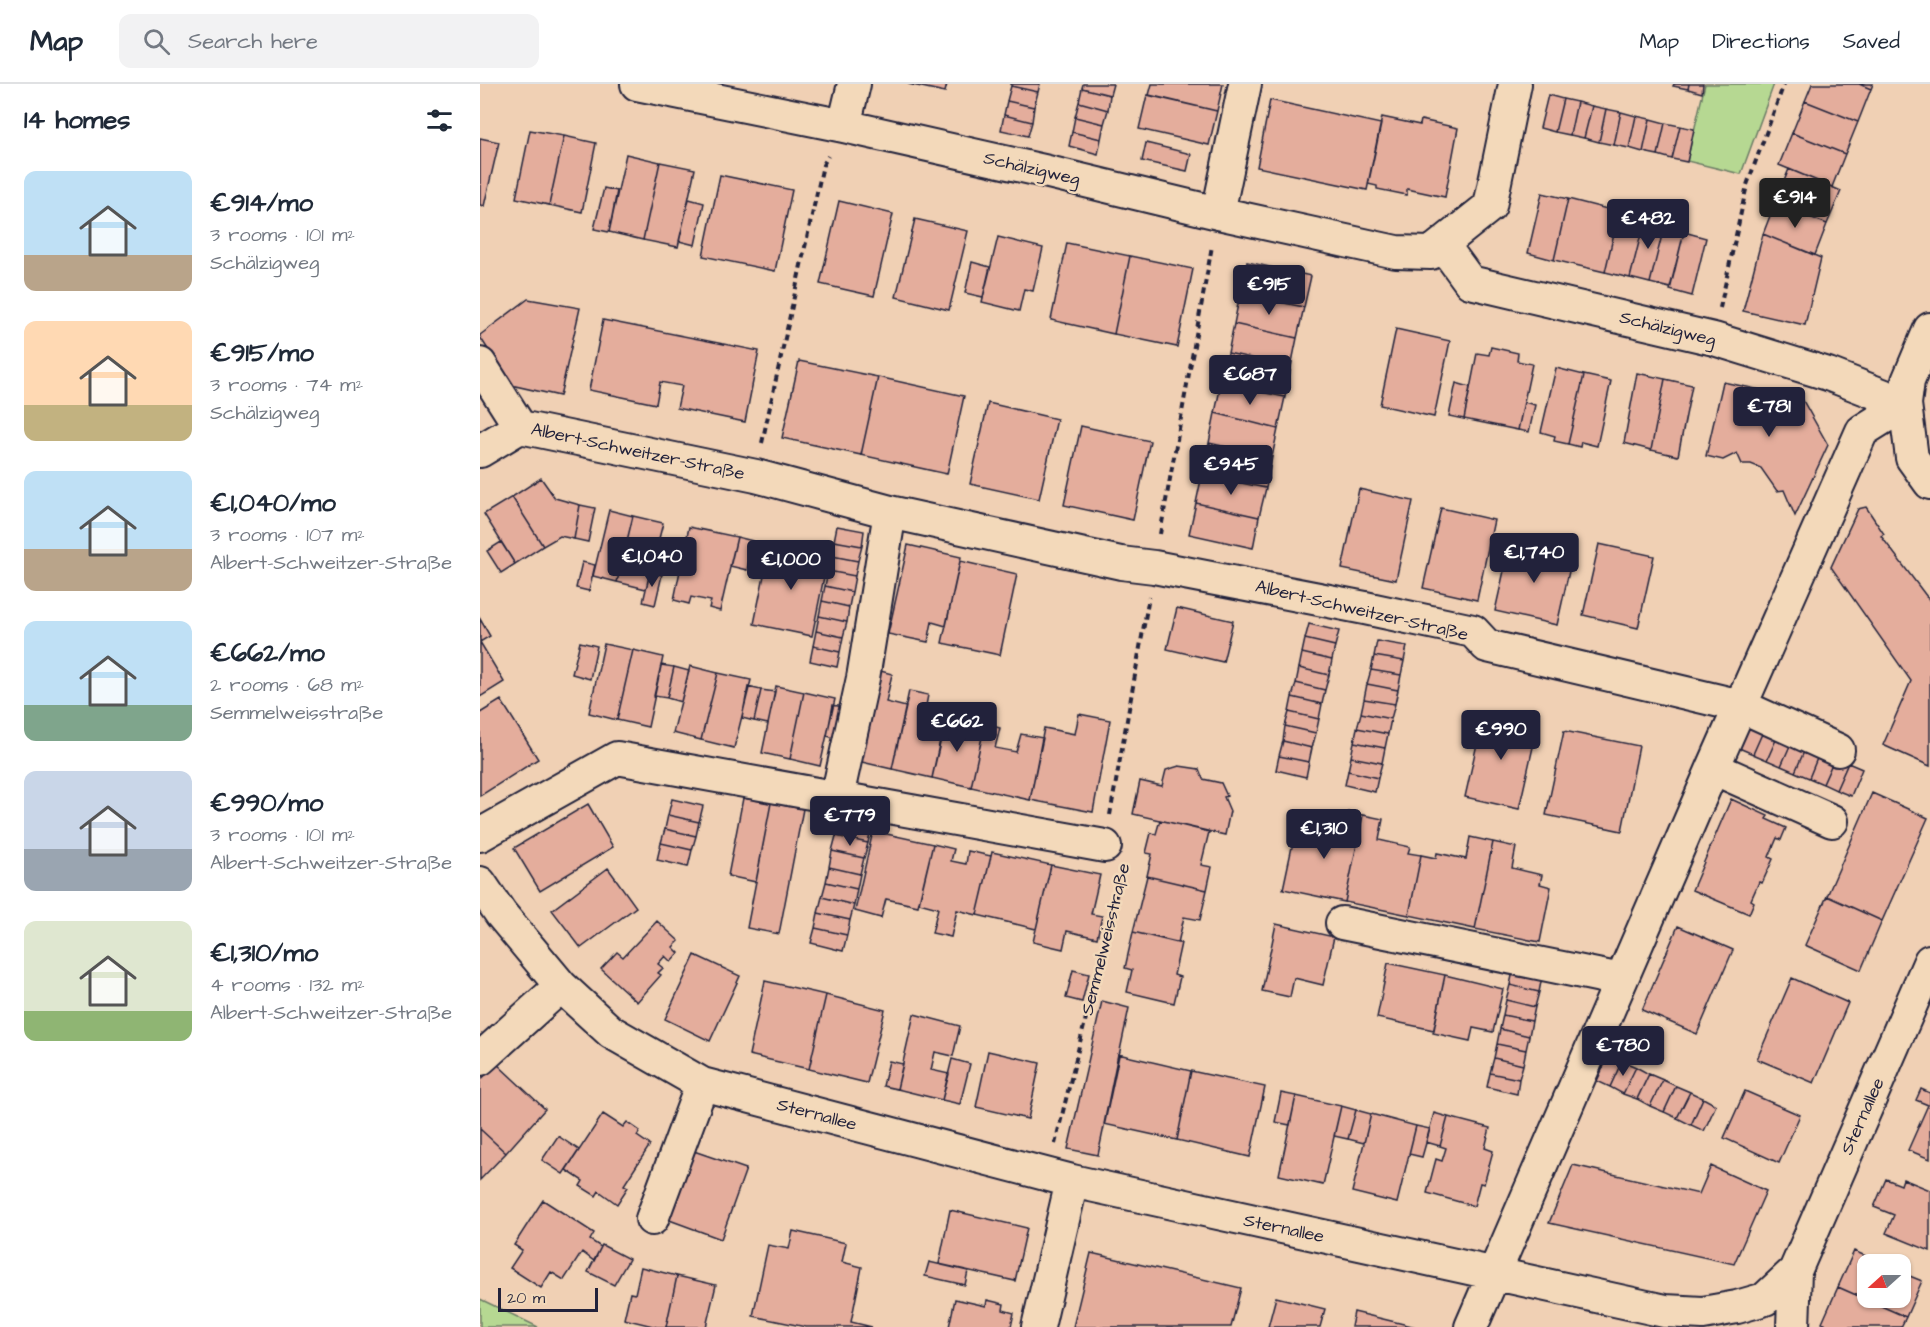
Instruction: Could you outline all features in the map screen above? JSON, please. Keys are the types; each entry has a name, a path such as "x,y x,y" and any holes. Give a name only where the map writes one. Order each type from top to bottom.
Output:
{"street":[{"name":"Schälzigweg","path":"637,84 844,126 1396,252 1431,253 1490,206 1515,84"},
{"path":"844,126 854,84"},
{"path":"1218,213 1245,84"},
{"name":"Schälzigweg","path":"1443,245 1470,282 1714,339 1828,374 1905,404"},
{"path":"1930,329 1908,381 1905,404 1912,458 1930,483"},
{"name":"Albert-Schweitzer-Straße","path":"480,364 520,427"},
{"path":"1471,1327 1862,431 1905,404"},
{"name":"Albert-Schweitzer-Straße","path":"480,452 520,427 756,476 890,512 1121,562 1365,608 1473,632 1487,646 1741,706 1838,750"},
{"path":"837,798 863,678 890,512"},
{"name":"Semmelweisstraße","path":"480,835 617,758 1105,846"},
{"path":"1713,768 1832,821"},
{"name":"Sternallee","path":"480,883 490,921 611,1032 702,1084 1059,1178 1665,1311 1703,1313 1765,1299 1794,1271 1930,961"},
{"path":"1342,923 1621,980"},
{"path":"480,1059 561,986"},
{"path":"652,1218 702,1084"},
{"path":"1038,1327 1059,1178"},
{"name":"Sternallee","path":"1793,1327 1794,1271"}],"path":[{"path":"1714,339 1747,185 1784,84"},
{"name":"Albert-Schweitzer-Straße","path":"756,476 823,165 844,126"},
{"path":"1105,846 1218,213"},
{"name":"Semmelweisstraße","path":"1059,1178 1127,851 1105,846"}],"green space":[{"path":"1705,84 1774,84 1741,174 1687,161"},
{"path":"480,1299 538,1327 480,1327"}],"building":[{"path":"908,84 947,84 945,92"},
{"path":"1011,84 1040,84 1038,92 1011,86"},
{"path":"1083,84 1113,84 1110,95 1082,88"},
{"path":"1152,84 1223,84 1217,111 1149,95"},
{"path":"1674,84 1689,84 1688,89 1673,86"},
{"path":"1689,84 1703,84 1702,93 1688,89"},
{"path":"1812,84 1859,84 1871,89 1858,122 1805,101"},
{"path":"1859,84 1873,84 1871,89"},
{"path":"1011,86 1038,92 1034,107 1007,101"},
{"path":"1082,88 1110,95 1108,110 1079,102"},
{"path":"1147,95 1217,111 1209,145 1139,129"},
{"path":"1548,95 1563,99 1555,132 1540,128"},
{"path":"1563,99 1577,102 1570,135 1555,132"},
{"path":"1270,100 1381,124 1367,190 1257,167"},
{"path":"1007,101 1034,107 1032,122 1004,115"},
{"path":"1805,101 1858,122 1845,154 1792,133"},
{"path":"1079,102 1108,110 1104,124 1075,117"},
{"path":"1577,102 1592,106 1584,138 1570,135"},
{"path":"1592,106 1606,109 1599,142 1584,138"},
{"path":"1606,109 1621,112 1614,145 1599,142"},
{"path":"1621,112 1636,116 1629,148 1614,145"},
{"path":"1004,115 1032,122 1028,136 1001,130"},
{"path":"1636,116 1650,119 1643,152 1629,148"},
{"path":"1075,117 1104,124 1101,139 1072,132"},
{"path":"1382,117 1420,125 1421,120 1458,128 1445,197 1407,189 1407,195 1377,189 1377,186 1368,184"},
{"path":"1650,119 1665,123 1658,155 1643,152"},
{"path":"1665,123 1680,126 1672,159 1658,155"},
{"path":"1680,126 1694,129 1687,162 1672,159"},
{"path":"530,130 564,136 549,205 516,198"},
{"path":"1072,132 1101,139 1098,154 1069,146"},
{"path":"1792,133 1845,154 1832,187 1779,165"},
{"path":"564,136 596,143 582,212 549,205"},
{"path":"480,138 499,142 484,206 480,205"},
{"path":"1146,143 1191,154 1187,171 1142,161"},
{"path":"626,154 660,162 643,240 609,232"},
{"path":"660,162 695,169 678,247 643,240"},
{"path":"1789,169 1841,191 1827,224 1775,203"},
{"path":"720,175 792,190 775,271 703,256"},
{"path":"604,188 617,191 609,232 594,229"},
{"path":"1542,193 1568,199 1554,260 1528,253"},
{"path":"689,199 704,203 695,245 679,241"},
{"path":"1568,199 1619,212 1605,272 1554,260"},
{"path":"839,201 893,214 874,296 820,284"},
{"path":"1775,203 1827,224 1815,255 1763,234"},
{"path":"1619,212 1645,218 1630,278 1605,272"},
{"path":"1645,218 1665,223 1650,283 1630,278"},
{"path":"915,219 968,231 949,310 896,297"},
{"path":"1665,223 1685,228 1670,288 1650,283"},
{"path":"1684,232 1706,238 1692,296 1670,290"},
{"path":"1763,234 1821,258 1805,325 1743,311"},
{"path":"998,237 1043,248 1033,291 1024,289 1019,311 982,302"},
{"path":"1067,243 1130,256 1114,334 1051,320"},
{"path":"1130,256 1193,269 1177,347 1114,334"},
{"path":"972,262 990,267 983,297 965,293"},
{"path":"1247,262 1311,276 1304,307 1240,294"},
{"path":"1240,294 1304,307 1297,338 1234,324"},
{"path":"528,299 580,308 560,396 511,385 480,337"},
{"path":"603,320 759,351 745,422 677,408 682,386 660,382 656,404 589,390"},
{"path":"1234,324 1297,338 1291,367 1228,353"},
{"path":"1396,329 1450,341 1434,417 1380,405"},
{"path":"1491,347 1518,353 1517,361 1532,364 1518,430 1464,419 1477,353 1489,355"},
{"path":"1228,353 1291,367 1285,397 1221,384"},
{"path":"799,361 878,377 861,455 782,438"},
{"path":"1556,368 1584,375 1568,444 1554,441 1555,436 1541,432"},
{"path":"1637,373 1665,379 1651,450 1624,443"},
{"path":"1584,375 1611,381 1597,446 1581,442 1580,447 1568,444"},
{"path":"878,377 964,396 947,474 861,455"},
{"path":"1665,379 1692,385 1678,456 1651,450"},
{"path":"1723,382 1765,391 1770,403 1789,396 1802,399 1828,445 1795,516 1784,490 1777,491 1761,468 1751,464 1742,464 1737,453 1723,460 1706,456"},
{"path":"1456,383 1470,387 1464,419 1449,416"},
{"path":"1221,384 1285,397 1278,429 1215,413"},
{"path":"1524,402 1535,405 1529,432 1518,430"},
{"path":"988,403 1057,419 1039,499 970,484"},
{"path":"1215,413 1278,429 1272,457 1209,443"},
{"path":"1081,426 1150,441 1133,520 1064,505"},
{"path":"1209,443 1272,457 1266,488 1202,475"},
{"path":"1202,475 1266,488 1259,517 1196,503"},
{"path":"541,478 555,498 580,505 574,539 560,536 543,546 512,497"},
{"path":"1359,489 1413,501 1396,580 1342,569"},
{"path":"512,497 543,546 515,564 484,514"},
{"path":"1196,503 1259,517 1253,548 1189,534"},
{"path":"580,505 595,508 588,542 574,539"},
{"path":"1866,507 1884,534 1881,536 1930,601 1930,766 1883,745 1911,681 1831,567 1858,509"},
{"path":"1441,508 1494,520 1477,600 1423,588"},
{"path":"609,510 633,516 617,582 593,576"},
{"path":"633,516 663,523 646,589 617,582"},
{"path":"837,526 864,531 862,546 834,541"},
{"path":"689,527 737,537 720,611 709,608 711,601 691,597 689,604 674,600"},
{"path":"737,537 753,541 747,570 730,566"},
{"path":"834,541 862,546 858,561 832,556"},
{"path":"501,542 515,564 501,573 487,551"},
{"path":"1510,544 1572,558 1557,625 1495,611"},
{"path":"1599,544 1654,556 1638,628 1583,615"},
{"path":"908,545 961,557 946,626 932,622 928,642 888,634"},
{"path":"770,546 828,557 812,636 754,624"},
{"path":"832,556 858,561 855,576 828,571"},
{"path":"960,561 1017,574 1000,655 942,643"},
{"path":"582,562 595,565 589,591 576,588"},
{"path":"828,571 855,576 852,592 825,586"},
{"path":"650,572 662,575 655,605 643,602"},
{"path":"825,586 852,592 849,607 822,601"},
{"path":"822,601 849,607 847,622 819,616"},
{"path":"1177,608 1233,621 1223,662 1167,649"},
{"path":"819,616 847,622 843,637 816,631"},
{"path":"480,619 490,636 480,642"},
{"path":"1309,624 1339,631 1335,646 1305,639"},
{"path":"816,631 843,637 840,652 813,646"},
{"path":"1305,639 1335,646 1332,660 1302,653"},
{"path":"1377,641 1407,646 1404,661 1374,656"},
{"path":"480,642 504,682 480,697"},
{"path":"580,642 597,646 590,679 572,674"},
{"path":"604,644 633,650 617,720 589,713"},
{"path":"813,646 840,652 837,667 810,661"},
{"path":"633,650 663,657 648,727 617,720"},
{"path":"1302,653 1332,660 1329,675 1299,668"},
{"path":"1374,656 1404,661 1401,675 1371,670"},
{"path":"661,665 674,667 667,698 654,696"},
{"path":"690,666 718,673 701,740 673,733"},
{"path":"674,667 689,671 681,702 667,698"},
{"path":"1299,668 1329,675 1325,690 1296,683"},
{"path":"873,669 892,674 886,702 906,707 892,769 853,760"},
{"path":"1371,670 1401,675 1398,690 1367,684"},
{"path":"718,673 751,680 734,748 701,740"},
{"path":"1296,683 1325,690 1322,704 1292,697"},
{"path":"1367,684 1398,690 1395,704 1364,699"},
{"path":"776,686 804,692 790,759 762,753"},
{"path":"748,687 761,690 754,721 742,718"},
{"path":"761,690 775,692 768,724 754,721"},
{"path":"909,691 928,695 924,716 944,721 932,778 892,769"},
{"path":"804,692 835,699 820,766 790,759"},
{"path":"1292,697 1322,704 1319,719 1289,712"},
{"path":"1364,699 1395,704 1391,719 1361,713"},
{"path":"501,700 538,759 480,796 480,713"},
{"path":"833,705 848,708 841,740 827,736"},
{"path":"1289,712 1319,719 1316,733 1285,726"},
{"path":"947,713 965,717 962,732 982,737 971,787 932,778"},
{"path":"1361,713 1391,719 1388,734 1357,728"},
{"path":"1484,713 1538,725 1519,809 1465,797"},
{"path":"1079,714 1110,720 1093,812 1030,800 1044,728 1075,734"},
{"path":"1751,721 1765,727 1753,754 1739,748"},
{"path":"985,724 1000,728 995,748 1016,752 1021,734 1043,738 1030,800 971,787"},
{"path":"1285,726 1316,733 1312,748 1283,741"},
{"path":"1765,727 1779,733 1767,760 1753,754"},
{"path":"1357,728 1388,734 1385,748 1354,742"},
{"path":"1564,731 1639,746 1622,831 1546,815"},
{"path":"1779,733 1793,739 1781,766 1767,760"},
{"path":"1793,739 1807,745 1795,772 1781,766"},
{"path":"1283,741 1312,748 1309,762 1279,756"},
{"path":"1354,742 1385,748 1382,763 1351,757"},
{"path":"1807,745 1820,751 1809,778 1795,772"},
{"path":"1820,751 1835,757 1823,784 1809,778"},
{"path":"1279,756 1309,762 1306,777 1276,770"},
{"path":"1351,757 1382,763 1378,778 1348,771"},
{"path":"1835,757 1848,763 1836,790 1823,784"},
{"path":"1848,763 1862,769 1851,796 1836,790"},
{"path":"1179,766 1199,769 1203,779 1221,783 1230,811 1225,835 1133,814 1140,781 1162,786 1166,770"},
{"path":"1348,771 1378,778 1375,792 1345,785"},
{"path":"1872,793 1928,818 1882,921 1827,896"},
{"path":"743,798 771,803 756,882 728,876"},
{"path":"672,799 703,806 699,822 668,815"},
{"path":"1731,799 1768,816 1766,819 1786,828 1781,840 1777,838 1769,857 1773,859 1751,900 1754,902 1749,914 1692,890"},
{"path":"771,803 803,809 779,934 747,928"},
{"path":"588,804 613,847 540,891 514,848"},
{"path":"1348,812 1363,815 1345,902 1283,889 1296,828 1306,831 1308,824 1344,831"},
{"path":"668,815 699,822 696,836 665,829"},
{"path":"1363,815 1383,819 1379,840 1410,847 1408,853 1421,855 1409,915 1345,902"},
{"path":"1160,820 1209,832 1201,865 1212,867 1207,890 1147,876 1152,854 1146,853 1151,833 1156,834"},
{"path":"839,821 871,828 868,843 836,836"},
{"path":"665,829 696,836 692,850 661,843"},
{"path":"873,831 933,844 918,906 886,899 881,918 855,911"},
{"path":"836,836 868,843 864,858 832,851"},
{"path":"1470,837 1493,842 1475,929 1409,915 1421,855 1436,858 1437,853 1466,859"},
{"path":"1493,842 1516,847 1512,868 1542,875 1540,884 1551,887 1540,942 1475,929"},
{"path":"661,843 692,850 688,867 657,860"},
{"path":"933,844 954,849 951,861 966,864 968,851 991,856 977,915 957,910 951,937 932,933 938,908 919,903"},
{"path":"832,851 864,858 860,874 829,867"},
{"path":"992,852 1051,865 1036,929 977,915"},
{"path":"1051,865 1100,875 1091,914 1102,916 1097,938 1067,931 1063,949 1033,942"},
{"path":"829,867 860,874 857,889 826,882"},
{"path":"608,868 636,907 581,948 552,910"},
{"path":"1147,876 1207,890 1200,920 1184,917 1178,943 1133,932"},
{"path":"826,882 857,889 854,905 822,897"},
{"path":"1827,896 1882,921 1861,970 1805,945"},
{"path":"822,897 854,905 850,920 818,913"},
{"path":"818,913 850,920 847,935 815,928"},
{"path":"657,921 679,941 673,947 679,953 671,962 665,956 658,964 663,968 658,973 661,975 637,1002 601,969 617,952 623,957"},
{"path":"1276,924 1334,937 1323,985 1294,978 1290,997 1262,991"},
{"path":"1678,926 1733,950 1697,1034 1642,1010"},
{"path":"815,928 847,935 843,951 811,943"},
{"path":"1133,932 1181,943 1174,975 1180,977 1174,1003 1127,992 1132,970 1125,968"},
{"path":"695,955 740,976 710,1041 665,1019"},
{"path":"1388,963 1445,975 1434,1030 1377,1018"},
{"path":"1073,970 1089,974 1082,1002 1066,998"},
{"path":"1513,971 1542,977 1539,992 1510,985"},
{"path":"1445,975 1503,989 1493,1032 1473,1028 1470,1041 1433,1033"},
{"path":"1792,978 1848,1003 1814,1083 1757,1059"},
{"path":"765,981 826,995 809,1069 749,1055"},
{"path":"1510,985 1539,992 1535,1007 1506,1000"},
{"path":"826,995 885,1010 867,1083 809,1069"},
{"path":"1506,1000 1535,1007 1532,1021 1503,1015"},
{"path":"1102,1001 1129,1008 1098,1155 1068,1149"},
{"path":"914,1014 960,1026 953,1056 935,1052 931,1070 949,1074 942,1100 897,1089"},
{"path":"1503,1015 1532,1021 1529,1036 1500,1029"},
{"path":"1500,1029 1529,1036 1526,1050 1497,1044"},
{"path":"1497,1044 1526,1050 1523,1065 1494,1058"},
{"path":"988,1051 1040,1063 1028,1119 976,1107"},
{"path":"1118,1054 1191,1071 1177,1140 1104,1124"},
{"path":"1609,1055 1622,1061 1610,1087 1597,1081"},
{"path":"1494,1058 1523,1065 1519,1079 1490,1073"},
{"path":"952,1059 970,1064 960,1104 942,1100"},
{"path":"889,1061 903,1064 897,1089 883,1086"},
{"path":"1622,1061 1636,1067 1623,1094 1610,1087"},
{"path":"496,1063 545,1109 506,1153 480,1129 480,1081"},
{"path":"1636,1067 1649,1074 1637,1099 1623,1094"},
{"path":"1191,1071 1265,1087 1250,1157 1177,1140"},
{"path":"1490,1073 1519,1079 1517,1094 1487,1087"},
{"path":"1649,1074 1663,1080 1650,1106 1637,1099"},
{"path":"1663,1080 1676,1086 1664,1112 1650,1106"},
{"path":"1676,1086 1690,1092 1677,1118 1664,1112"},
{"path":"1921,1089 1930,1093 1930,1159 1908,1150 1928,1105 1916,1100"},
{"path":"1745,1091 1800,1115 1779,1163 1724,1138"},
{"path":"1690,1092 1703,1098 1691,1125 1677,1118"},
{"path":"1281,1093 1296,1096 1290,1125 1275,1122"},
{"path":"1296,1096 1341,1106 1323,1185 1279,1175"},
{"path":"1703,1098 1716,1105 1704,1131 1691,1125"},
{"path":"1341,1106 1356,1110 1348,1139 1334,1136"},
{"path":"1356,1110 1371,1114 1364,1143 1348,1139"},
{"path":"1434,1113 1448,1117 1440,1146 1426,1142"},
{"path":"603,1114 623,1127 627,1122 640,1131 637,1136 650,1145 624,1185 628,1187 617,1204 599,1191 596,1196 580,1186 583,1181 566,1170"},
{"path":"1371,1114 1416,1126 1397,1203 1352,1192"},
{"path":"1448,1117 1490,1128 1485,1148 1493,1151 1484,1184 1480,1183 1474,1206 1427,1193 1436,1159 1442,1161 1446,1148 1440,1146"},
{"path":"1416,1126 1430,1129 1422,1157 1409,1154"},
{"path":"480,1129 506,1153 480,1180"},
{"path":"558,1136 579,1150 563,1174 542,1160"},
{"path":"688,1149 746,1169 721,1239 664,1218"},
{"path":"1573,1165 1699,1194 1711,1166 1766,1191 1734,1264 1549,1223"},
{"path":"1886,1179 1901,1185 1903,1179 1930,1190 1930,1251 1886,1233 1894,1215 1874,1207"},
{"path":"543,1200 594,1233 590,1240 601,1247 594,1261 582,1252 564,1280 551,1272 541,1288 510,1268 522,1250 514,1245"},
{"path":"950,1210 1027,1228 1015,1281 939,1264"},
{"path":"793,1231 846,1243 842,1262 862,1267 851,1322 872,1327 806,1327 753,1316 768,1245 789,1249"},
{"path":"602,1245 629,1259 614,1285 588,1272"},
{"path":"1854,1251 1861,1254 1857,1254 1857,1295 1838,1287"},
{"path":"1091,1253 1241,1288 1231,1327 1073,1327"},
{"path":"929,1262 968,1271 965,1285 925,1276"},
{"path":"641,1267 677,1276 666,1327 624,1319 630,1293 635,1294"},
{"path":"677,1276 716,1285 706,1327 666,1327"},
{"path":"1911,1276 1922,1281 1911,1306"},
{"path":"1838,1287 1857,1295 1857,1308 1886,1308 1906,1317 1901,1327 1831,1327 1822,1323"},
{"path":"1276,1297 1325,1309 1320,1327 1268,1327"},
{"path":"955,1299 986,1306 987,1300 1004,1304 1003,1310 1014,1313 1011,1327 949,1327"},
{"path":"1886,1308 1910,1308 1906,1317"},
{"path":"1354,1312 1416,1327 1351,1327"}]}
